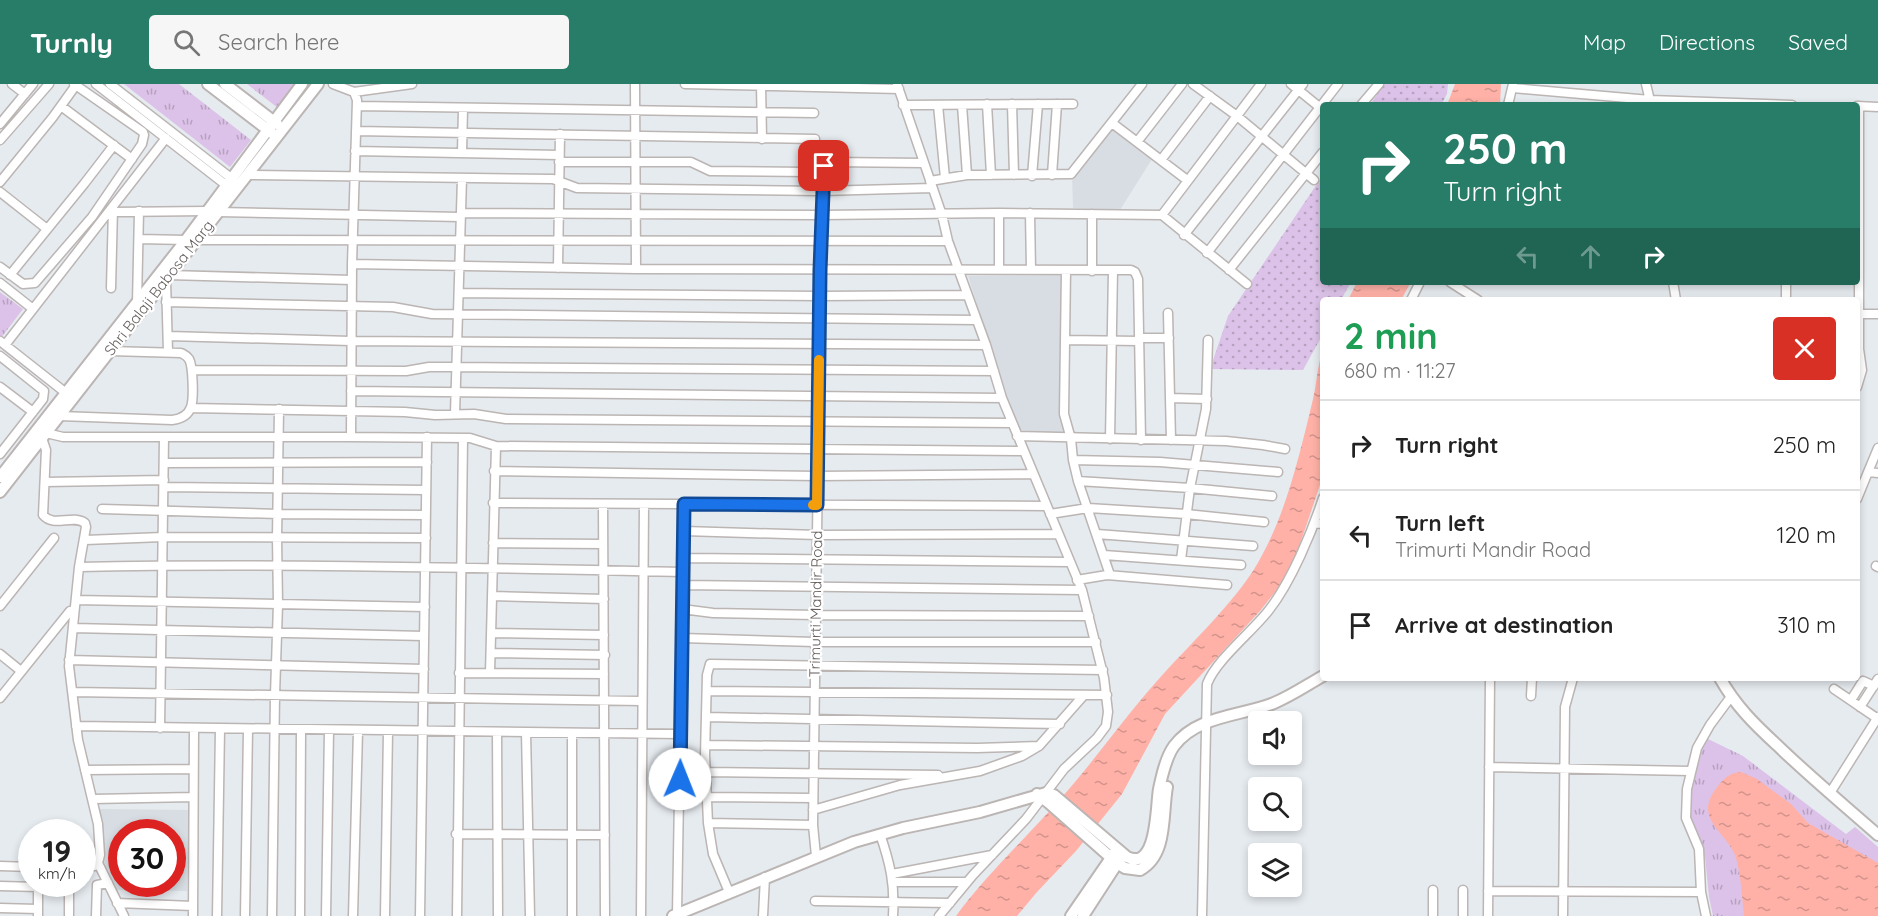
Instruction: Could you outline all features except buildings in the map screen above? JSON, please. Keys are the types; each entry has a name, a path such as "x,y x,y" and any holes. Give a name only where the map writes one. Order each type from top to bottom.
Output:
{"street":[{"path":"12,84 25,94"},
{"path":"0,124 33,84"},
{"path":"0,140 49,84"},
{"path":"0,182 61,106 75,84 143,132 142,144 92,217 35,283 23,284 0,267"},
{"path":"96,84 166,138 229,182"},
{"path":"110,84 229,182"},
{"path":"208,84 270,125"},
{"path":"225,84 280,133"},
{"name":"Shri Balaji Babosa Marg","path":"213,212 229,182 302,84"},
{"name":"Shri Balaji Babosa Marg","path":"0,477 137,303 213,212 248,175 318,84"},
{"path":"333,84 354,92 412,84"},
{"path":"635,84 636,269"},
{"path":"685,84 898,87 1002,398 1082,590 1107,694 1106,726 1083,753 1064,769 1046,797 967,882 939,916"},
{"path":"248,175 559,181 571,187 821,191 931,185 945,178 967,175 1071,174 1142,84"},
{"path":"1137,142 1182,84"},
{"path":"1192,84 1237,116 1314,180"},
{"path":"1162,215 1261,84"},
{"path":"1291,84 1301,87 1320,106"},
{"path":"1326,102 1338,84"},
{"path":"1364,102 1379,84"},
{"path":"1509,102 1513,86 1650,102 1646,84"},
{"path":"761,85 762,139"},
{"path":"1185,235 1301,87"},
{"path":"351,437 352,241 357,106 354,92"},
{"path":"1161,160 1210,96"},
{"path":"987,104 991,175"},
{"path":"1012,104 1014,175"},
{"path":"1032,176 1038,104"},
{"path":"1052,175 1057,104"},
{"path":"903,105 1073,104"},
{"path":"938,105 945,178"},
{"path":"962,105 967,175"},
{"path":"61,106 132,159"},
{"path":"357,106 814,113"},
{"path":"1860,106 1878,107"},
{"path":"462,153 463,108"},
{"path":"1207,253 1320,110"},
{"path":"1112,123 1187,180"},
{"path":"356,131 815,139"},
{"path":"558,268 560,134"},
{"path":"66,393 3,343 113,209 166,138"},
{"path":"10,275 114,145"},
{"path":"355,151 691,162 710,171 809,172"},
{"path":"1229,270 1320,156"},
{"name":"Trimurti Mandir Road","path":"816,856 813,798 820,242 824,166 827,162 924,163"},
{"path":"455,414 455,341 459,293 462,178"},
{"path":"0,192 47,229"},
{"path":"113,209 353,215 559,213 1162,215 1247,284"},
{"path":"111,288 113,209"},
{"path":"137,303 139,211"},
{"path":"999,213 999,269"},
{"path":"1030,213 1031,270"},
{"path":"1092,214 1092,271"},
{"path":"139,239 948,242"},
{"name":"Shri Balaji Babosa Marg","path":"0,492 167,277 191,240"},
{"path":"352,264 460,264 636,269 1131,270 1136,276 1141,440"},
{"path":"1066,270 1064,404 1078,481 1110,575"},
{"path":"1110,439 1113,270"},
{"path":"168,352 167,277 352,280"},
{"path":"0,283 33,309"},
{"path":"1455,285 1473,297"},
{"path":"459,293 967,295"},
{"path":"166,302 406,308 432,314 976,320"},
{"path":"1168,313 1171,440"},
{"path":"1860,314 1878,314"},
{"path":"168,336 351,341 986,345"},
{"path":"1066,340 1111,341 1169,338"},
{"path":"1181,560 1190,488 1207,399 1208,340"},
{"path":"59,416 172,420 180,419 191,408 192,370 186,356 181,353 168,352 110,351"},
{"path":"1860,356 1862,370 1860,377"},
{"path":"0,357 44,391 43,399 0,454"},
{"path":"192,370 406,371 455,366 994,371"},
{"path":"0,387 33,412"},
{"path":"351,391 1002,398"},
{"path":"1170,398 1207,399"},
{"path":"191,408 474,414 507,419 1012,423"},
{"path":"272,916 279,409"},
{"path":"96,916 98,885 108,883 98,864 100,855 98,825 79,749 69,660 79,567 86,527 81,520 45,518 42,511 46,450 44,435 63,437 427,437 470,438 495,446 1024,451"},
{"path":"1017,436 1071,439 1199,440 1248,443 1285,449"},
{"path":"160,728 164,437"},
{"path":"420,916 427,437"},
{"path":"457,916 456,834 463,438"},
{"path":"490,673 495,446"},
{"path":"1860,492 1878,448"},
{"path":"1073,460 1194,464 1278,472"},
{"path":"164,463 427,462"},
{"path":"494,471 818,476 1033,474"},
{"path":"1868,472 1878,474"},
{"path":"1078,481 1272,496"},
{"path":"45,482 426,490"},
{"path":"493,503 817,505 1048,510 1088,508 1264,522"},
{"path":"603,504 605,916"},
{"path":"641,916 644,504"},
{"path":"684,504 675,915 816,856 880,834 1046,797"},
{"path":"102,509 426,515"},
{"path":"1202,916 1205,723 1209,677 1271,608 1318,523"},
{"path":"684,531 817,535 1058,534"},
{"path":"1097,534 1253,546"},
{"path":"85,540 163,537 426,538"},
{"path":"0,606 54,538"},
{"path":"493,543 603,544"},
{"path":"1104,555 1241,565"},
{"path":"683,558 1069,562"},
{"path":"79,567 425,566 683,572"},
{"path":"1077,580 1110,575 1227,585"},
{"path":"683,585 1082,590"},
{"path":"492,596 604,599"},
{"path":"76,600 425,607"},
{"path":"682,609 713,613 816,615 1089,616"},
{"path":"0,698 70,611"},
{"path":"73,628 424,636"},
{"path":"492,633 604,635"},
{"path":"682,638 815,642 1096,642"},
{"path":"491,653 605,655"},
{"path":"0,654 21,671"},
{"path":"69,660 424,669"},
{"path":"729,892 713,854 708,823 706,745 708,667 710,664 1102,670"},
{"path":"459,673 604,674"},
{"path":"1046,797 1117,856 1140,858 1149,849 1155,832 1157,803 1164,770 1175,745 1205,723 1275,703 1320,678"},
{"path":"1488,916 1490,681"},
{"path":"1531,696 1532,681"},
{"path":"1563,916 1565,707 1572,681"},
{"path":"1722,681 1730,698 1750,721 1878,835"},
{"path":"1851,700 1863,681 1876,682 1860,707"},
{"path":"1830,793 1878,718 1834,689"},
{"path":"707,691 1107,694"},
{"path":"73,692 642,701"},
{"path":"813,810 900,785 962,776 1022,756 1039,746 1084,695"},
{"path":"1706,916 1701,892 1700,849 1686,818 1685,803 1696,748 1710,724 1730,698"},
{"path":"707,717 1060,724"},
{"path":"76,726 680,734"},
{"path":"193,916 194,729"},
{"path":"217,916 220,729"},
{"path":"246,916 248,729"},
{"path":"300,916 301,730"},
{"path":"326,916 328,730"},
{"path":"353,916 358,731"},
{"path":"385,916 388,731"},
{"path":"497,732 498,916"},
{"path":"526,732 530,916"},
{"path":"572,733 572,916"},
{"path":"706,745 977,748 1039,746"},
{"path":"1490,767 1690,771"},
{"path":"85,770 193,769"},
{"path":"707,772 962,776"},
{"path":"93,799 193,797"},
{"path":"707,797 813,798"},
{"path":"708,823 813,825"},
{"path":"456,834 605,836"},
{"path":"880,834 893,878 893,916"},
{"path":"893,878 992,855"},
{"path":"1071,916 1117,856"},
{"path":"1083,916 1117,856"},
{"path":"0,866 18,867"},
{"path":"763,916 765,877"},
{"path":"893,878 967,882"},
{"path":"0,886 18,886"},
{"path":"1433,890 1433,916"},
{"path":"1462,916 1463,890"},
{"path":"1488,891 1701,892"},
{"path":"69,897 69,916"},
{"path":"114,897 124,916"},
{"path":"815,901 950,903"},
{"path":"117,903 193,906"},
{"path":"0,908 38,912"}],"shaded area":[{"path":"1110,127 1152,159 1120,210 1073,208 1072,174"},
{"path":"1066,275 1063,433 1017,430 968,276"},
{"path":"99,809 189,810 187,891 186,819 108,819 108,870 101,869"}],"green space":[{"path":"124,84 179,84 251,140 230,167"},
{"path":"247,84 297,84 278,108"},
{"path":"1384,84 1448,84 1447,94 1443,102 1372,102"},
{"path":"1320,179 1320,285 1349,285 1343,297 1320,297 1320,339 1303,370 1210,369 1228,316"},
{"path":"0,292 23,309 1,338 0,337"},
{"path":"1706,738 1743,756 1846,834 1855,827 1878,847 1878,916 1713,916 1705,857 1697,833 1690,821 1690,799 1699,753"}],"water":[{"path":"1455,84 1501,84 1500,102 1448,102"},
{"path":"1356,285 1409,285 1403,297 1350,297"},
{"path":"1320,359 1320,485 1299,547 1283,582 1260,611 1165,714 1122,794 1076,851 1017,916 956,916 980,886 1074,783 1145,695 1220,613 1253,571 1274,531 1290,488 1308,421"},
{"path":"1741,772 1757,779 1791,804 1808,823 1878,863 1878,916 1744,916 1735,855 1713,823 1708,807 1711,797 1723,780 1731,774"}],"slow traffic":[{"path":"813,505 817,505 819,360"}],"route":[{"path":"680,779 684,504 817,505 821,191 824,166"}]}
